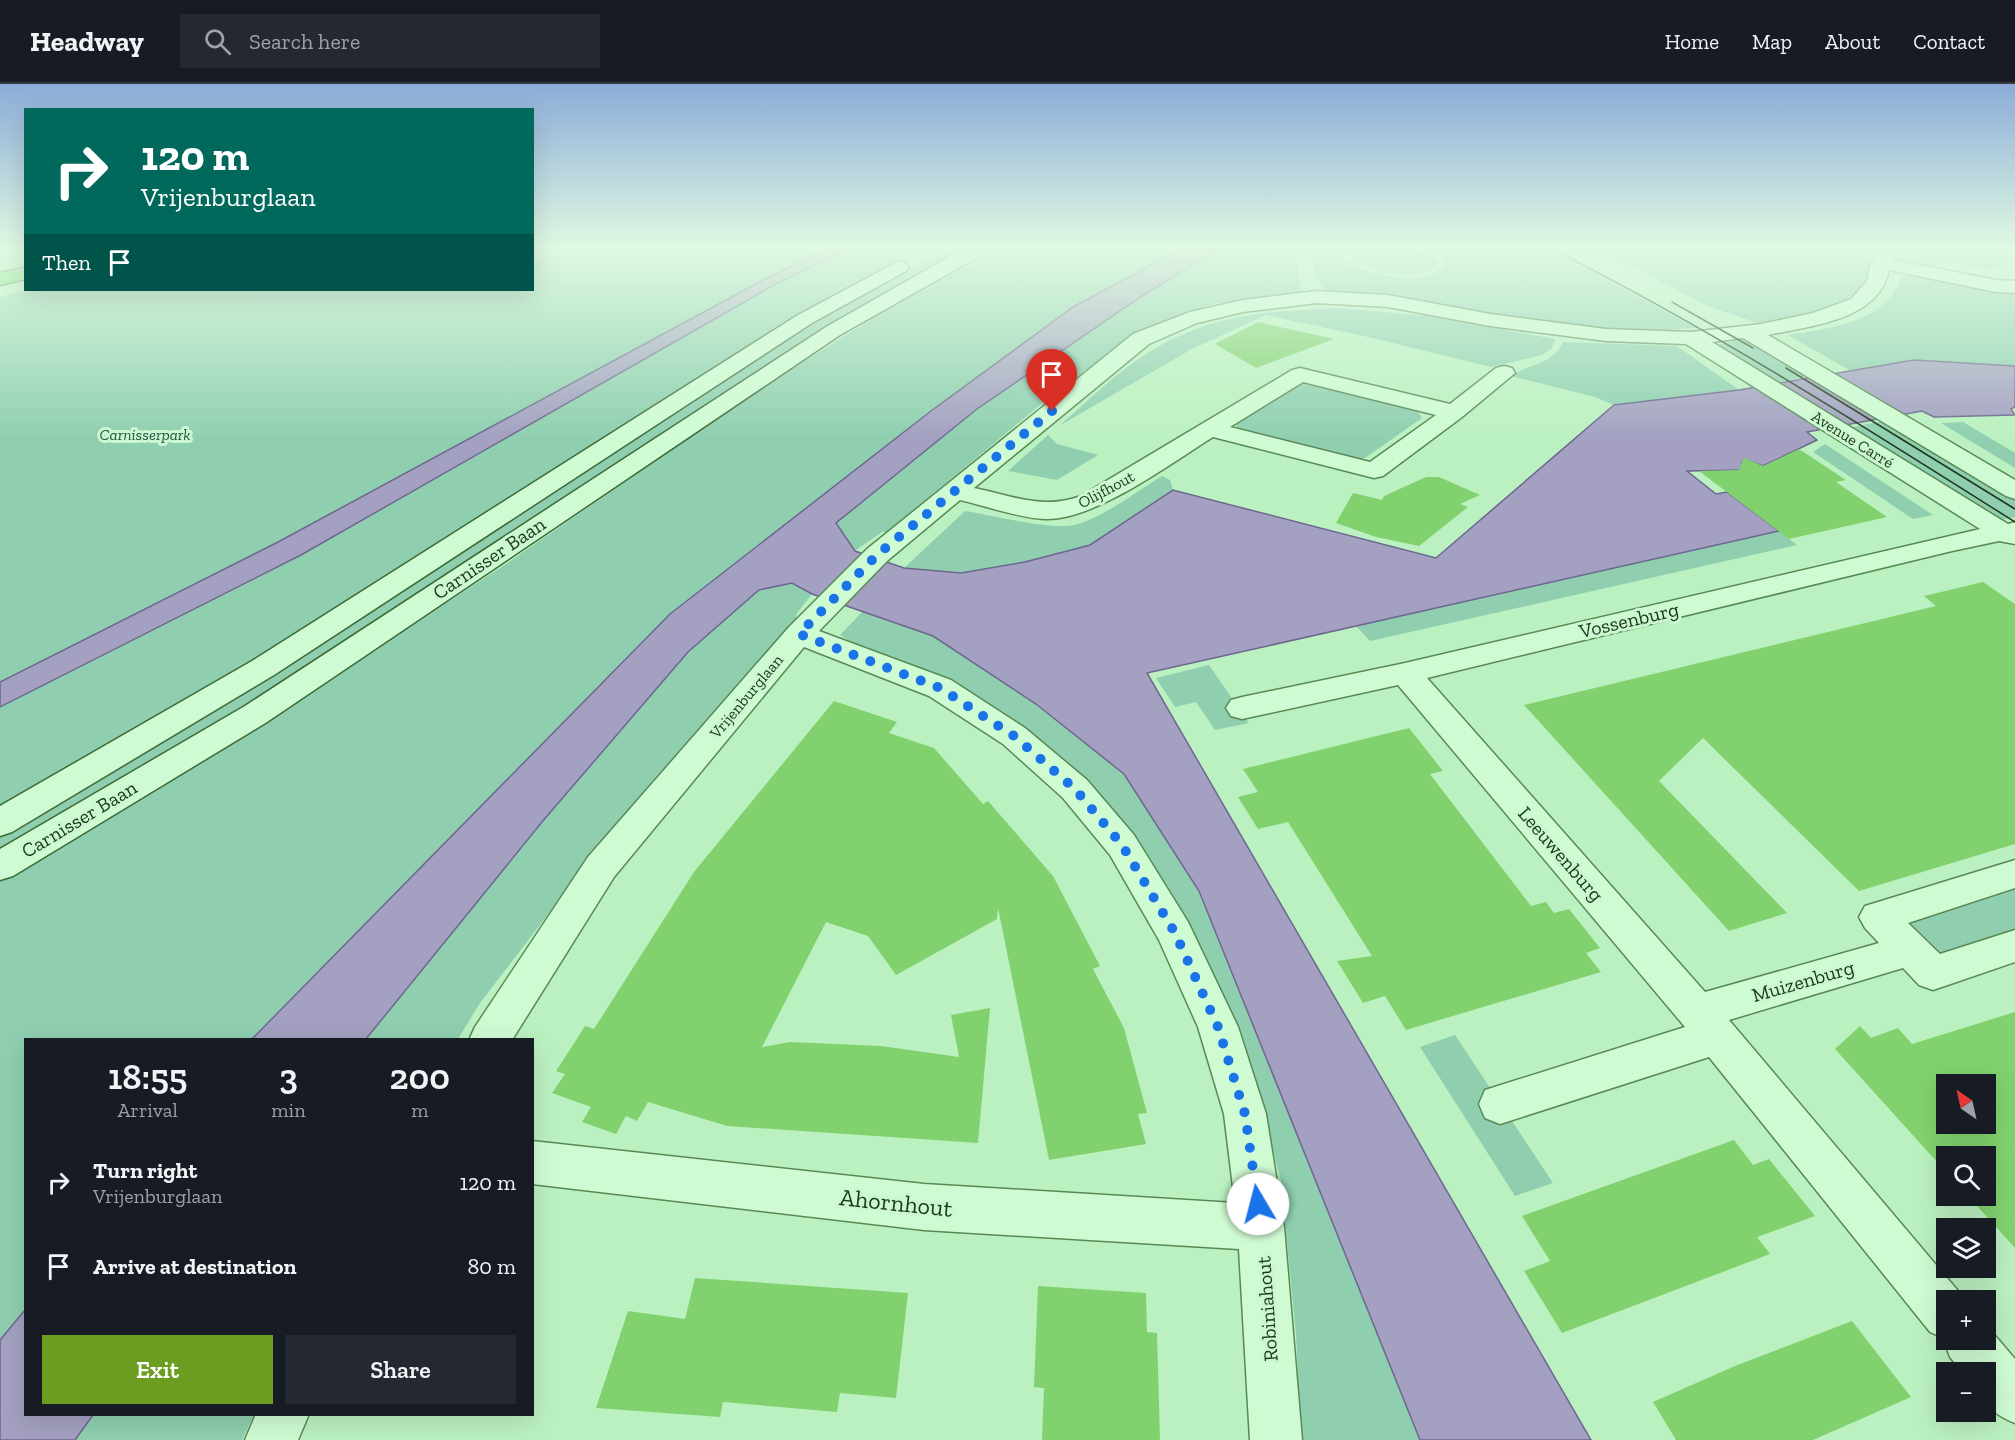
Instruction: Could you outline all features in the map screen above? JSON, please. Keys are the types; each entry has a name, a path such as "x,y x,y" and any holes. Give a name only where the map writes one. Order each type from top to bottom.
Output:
{"street":[{"name":"Carnisser Baan","path":"0,823 263,668 817,312"},
{"name":"Carnisser Baan","path":"0,866 256,714 833,331 866,312"},
{"name":"Vrijenburglaan","path":"490,1038 601,867 799,634 877,555 957,492 1141,339 1190,318 1214,312"},
{"name":"Vrijenburglaan","path":"1454,312 1558,330 1691,338 1819,318 1834,312"},
{"name":"Avenue Carré","path":"1746,331 2015,491"},
{"name":"Avenue Carré","path":"1691,338 2011,534"},
{"path":"1210,429 1374,471 1504,373"},
{"name":"Olijfhout","path":"957,492 1044,511 1066,510 1090,501 1300,375 1454,412"},
{"name":"Vossenburg","path":"1242,708 1405,673 1940,545 2011,534"},
{"name":"Robiniahout","path":"799,634 940,688 1014,736 1075,789 1122,845 1175,933 1218,1027 1245,1114 1261,1227 1276,1440"},
{"name":"Leeuwenburg","path":"1405,673 1707,1024 1936,1302"},
{"path":"2015,874 1878,917 1933,973 2015,946"},
{"name":"Muizenburg","path":"1707,1024 1910,950"},
{"path":"1500,1104 1707,1024"},
{"name":"Ahornhout","path":"534,1162 924,1207 1261,1227"},
{"path":"1975,1350 2015,1398"},
{"path":"272,1440 283,1416"}],"green space":[{"name":"Carnisserpark","path":"0,312 703,312 278,542 0,682"},
{"path":"726,312 816,312 409,570 0,813 0,707 303,554"},
{"path":"831,312 855,312 748,377 362,636 0,855 0,832 779,341"},
{"path":"884,312 1066,312 931,411 670,614 252,1038 24,1038 24,1311 0,1340 0,879 273,715 506,564 761,388"},
{"path":"1118,312 1185,312 1141,332 1052,395 887,532 882,532 855,551 836,523 977,409"},
{"path":"1388,312 1428,316 1555,339 1552,348 1542,355 1491,367 1266,315 1190,350 1059,426 1129,365 1164,343 1213,324 1261,314"},
{"path":"1456,312 1667,312 1696,328 1604,329"},
{"path":"1726,312 1816,312 1806,316 1757,323"},
{"path":"2015,312 2015,366 1914,360 1851,371 1788,335 1839,326 1870,313"},
{"path":"1744,339 1761,345 1814,375 1773,383 1721,351 1720,344"},
{"path":"1563,342 1677,346 1739,390 1614,405 1595,397 1511,376 1548,359 1554,355"},
{"path":"1299,383 1407,407 1418,412 1422,418 1365,458 1358,460 1246,432 1237,427 1237,421"},
{"path":"1888,420 2015,498 2015,517 2001,520 1848,428"},
{"path":"1963,422 2015,453 2015,468 1941,423"},
{"path":"1048,435 1057,444 1098,455 1057,480 1008,471"},
{"path":"1825,444 1933,515 1913,519 1813,452"},
{"path":"1162,476 1170,480 1173,490 1090,545 1025,562 961,573 904,568 965,511 1036,524 1074,525 1108,510"},
{"path":"1779,531 1797,545 1370,641 1356,626"},
{"path":"792,583 812,594 797,613 794,629 628,810 480,1003 459,1038 368,1038 542,822 688,652 759,590"},
{"path":"862,612 933,636 1036,704 1124,774 1199,891 1420,1440 1301,1440 1296,1334 1281,1181 1245,1044 1200,947 1154,866 1093,792 840,635"},
{"path":"1209,665 1249,723 1215,730 1196,702 1175,707 1156,678"},
{"path":"2015,885 2015,933 1931,960 1893,924"},
{"path":"1455,1035 1553,1183 1515,1196 1420,1047"},
{"path":"92,1416 254,1416 242,1440 75,1440"}],"shaded area":[{"path":"703,312 726,312 301,555 0,707 0,682 278,542"},
{"path":"1066,312 1118,312 977,409 836,523 855,551 904,568 961,573 1025,562 1090,545 1173,490 1436,558 1614,405 1739,390 1914,360 2015,366 2015,407 2011,409 2015,415 1934,417 1922,411 1807,432 1817,440 1763,466 1746,460 1742,463 1746,470 1687,471 1716,494 1727,492 1779,531 1147,673 1591,1440 1420,1440 1199,891 1124,774 1036,704 933,636 812,594 792,583 759,590 688,652 542,822 367,1038 253,1038 670,614 931,411"},
{"path":"24,1311 24,1416 92,1416 75,1440 0,1440 0,1340"}],"building":[{"path":"1258,322 1334,339 1256,368 1215,344"},
{"path":"1799,449 1846,480 1836,482 1887,517 1789,539 1699,471 1739,470 1744,458 1763,466"},
{"path":"1426,477 1439,477 1480,495 1460,504 1468,507 1419,546 1376,537 1336,523 1353,493 1382,500 1384,496"},
{"path":"1983,582 2015,604 2015,844 1859,891 1703,738 1659,781 1787,913 1729,931 1524,705 1936,606 1924,596"},
{"path":"834,701 897,722 889,733 934,748 983,804 988,801 1053,876 1100,966 1093,969 1124,1028 1147,1113 1138,1114 1146,1144 1049,1160 998,908 997,919 896,975 868,936 826,922 762,1047 790,1042 881,1046 959,1057 951,1015 990,1008 978,1143 727,1126 648,1102 637,1121 626,1116 616,1134 582,1122 591,1107 552,1093 565,1074 556,1071 585,1026 594,1029 694,872"},
{"path":"1409,728 1443,771 1430,774 1531,906 1546,902 1554,913 1569,909 1600,948 1586,953 1601,972 1406,1030 1385,996 1363,1003 1337,961 1372,956 1288,822 1258,829 1238,797 1258,792 1243,769"},
{"path":"2015,1012 2015,1248 1996,1227 1996,1218 1988,1218 1977,1206 1996,1206 1996,1146 1936,1146 1936,1161 1835,1049 1860,1026 1871,1038 1898,1028 1912,1044"},
{"path":"1734,1140 1753,1165 1769,1159 1815,1216 1757,1237 1770,1254 1562,1333 1524,1271 1550,1261 1522,1216"},
{"path":"695,1278 908,1293 896,1398 840,1393 837,1412 723,1402 720,1417 596,1408 628,1311 685,1319"},
{"path":"1038,1286 1146,1293 1147,1332 1157,1333 1160,1440 1042,1440 1044,1388 1034,1387"},
{"path":"1852,1321 1911,1397 1813,1440 1676,1440 1653,1402 1735,1366"}],"tram line":[{"path":"1671,312 1844,415 2015,522"},
{"path":"1690,312 1753,348"},
{"path":"1786,368 2015,509"}],"route":[{"path":"1052,411 957,492 877,555 799,634 940,688 1014,736 1075,789 1122,845 1175,933 1218,1027 1245,1114 1258,1204"}]}
